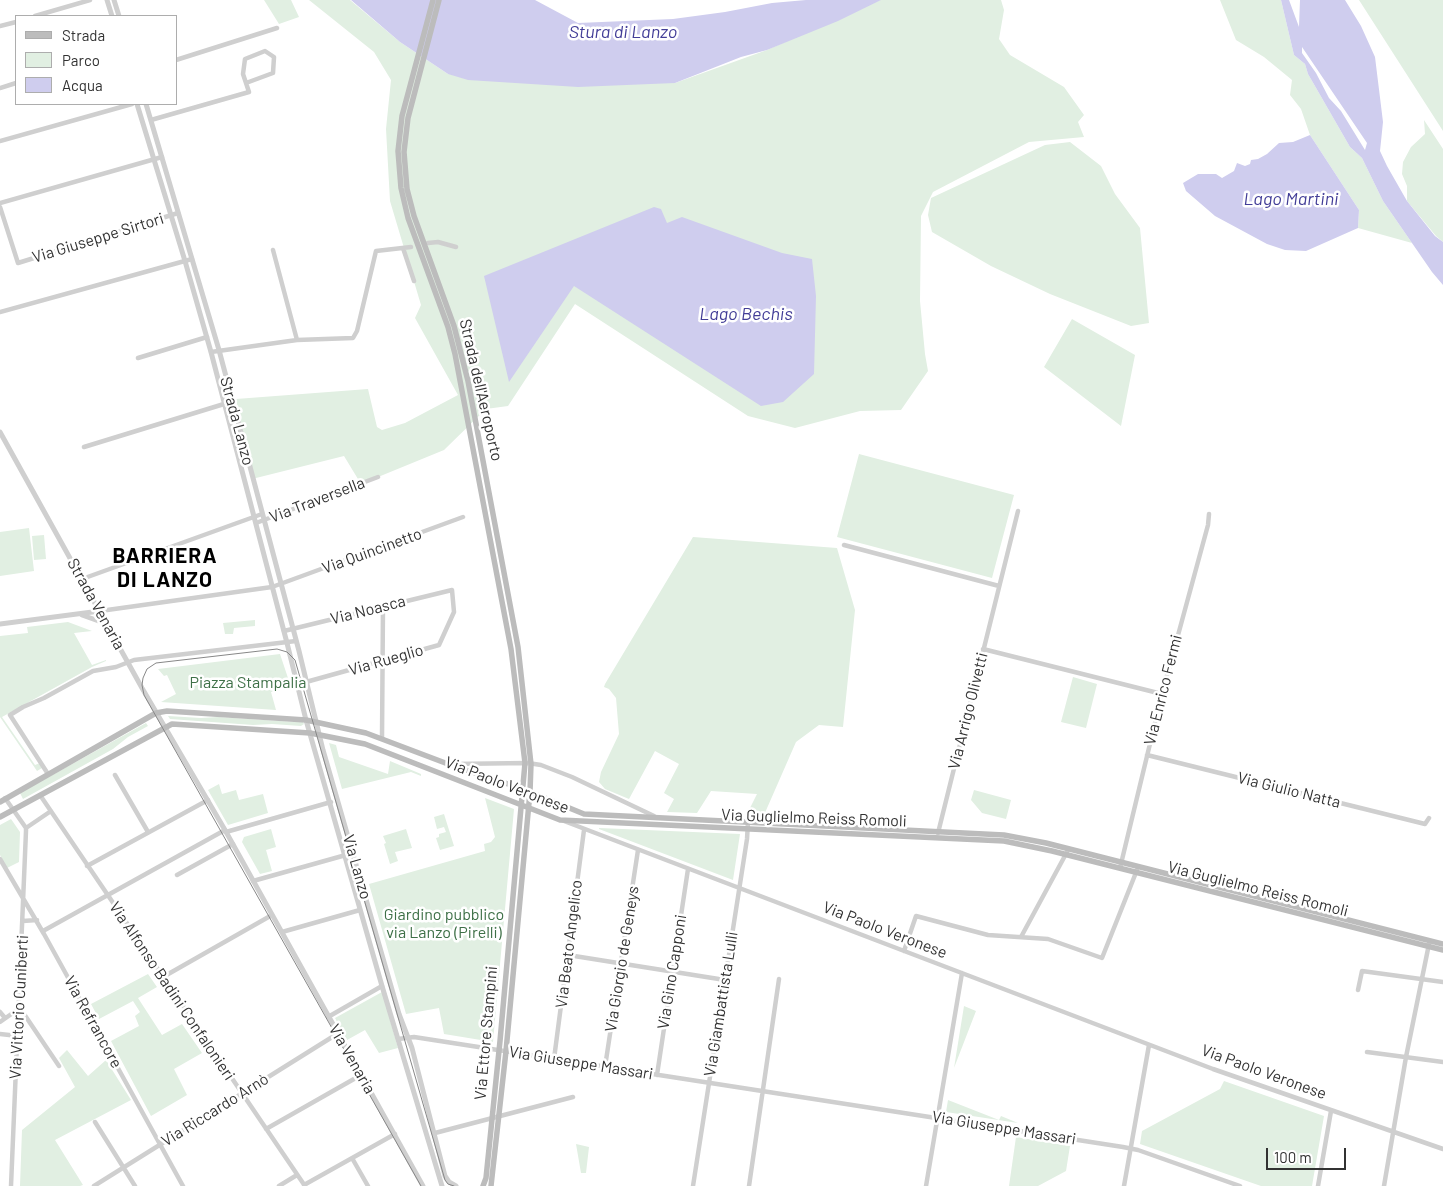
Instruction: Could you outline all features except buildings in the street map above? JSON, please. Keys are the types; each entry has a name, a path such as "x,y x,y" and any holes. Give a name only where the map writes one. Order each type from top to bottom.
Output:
{"main road":[{"name":"Strada dell'Aeroporto","path":"433,0 408,118 404,152 406,189 454,326 468,382 518,646 528,763"},
{"name":"Strada dell'Aeroporto","path":"414,84 439,0"},
{"path":"3,800 156,713 167,711 316,722"},
{"name":"Via Paolo Veronese","path":"316,722 382,738 448,764 523,789 572,810"},
{"path":"0,817 172,724 319,735"},
{"name":"Via Paolo Veronese","path":"319,735 365,744 560,820"},
{"name":"Via Ettore Stampini","path":"502,1050 523,789 528,763"},
{"name":"Via Ettore Stampini","path":"483,1186 486,1180 495,1116 530,792 528,763"},
{"name":"Via Guglielmo Reiss Romoli","path":"572,810 590,815 748,825"},
{"name":"Via Guglielmo Reiss Romoli","path":"560,820 748,825 938,834 1004,834 1429,944 1443,950"},
{"name":"Via Guglielmo Reiss Romoli","path":"1429,944 1443,944"},
{"name":"Via Ettore Stampini","path":"492,1186 495,1116"}],"street":[{"path":"38,15 90,0"},
{"path":"107,0 112,15"},
{"path":"114,0 119,15"},
{"path":"0,26 15,22"},
{"path":"178,59 277,28"},
{"path":"151,120 249,92 246,83 244,74 244,59 265,51 274,57 273,74 246,83"},
{"path":"0,88 15,83"},
{"path":"0,141 128,105"},
{"name":"Strada Lanzo","path":"137,105 207,337 287,643"},
{"name":"Strada Lanzo","path":"146,105 219,350 292,629"},
{"path":"0,204 162,157"},
{"name":"Via Giuseppe Sirtori","path":"0,208 18,263 178,213"},
{"path":"428,243 438,242 456,247"},
{"path":"211,352 297,340 353,338 357,331 376,251 411,247"},
{"path":"403,248 414,281"},
{"path":"273,250 297,340"},
{"path":"0,312 192,259"},
{"path":"138,358 207,337"},
{"name":"Strada Lanzo","path":"84,447 224,404"},
{"name":"Strada Venaria","path":"0,432 128,662 119,666 93,671 10,715 48,774"},
{"name":"Via Traversella","path":"256,523 378,477"},
{"name":"Via Arrigo Olivetti","path":"938,834 1018,511"},
{"path":"82,579 262,514"},
{"name":"Via Enrico Fermi","path":"1120,865 1162,694 1208,525 1209,514"},
{"name":"Via Quincinetto","path":"281,584 463,517"},
{"path":"844,545 999,586"},
{"path":"0,624 272,587 281,584"},
{"name":"Via Noasca","path":"284,631 383,605 452,590"},
{"name":"Via Rueglio","path":"306,682 440,645 454,612 452,590"},
{"path":"382,738 383,605"},
{"path":"80,614 107,624"},
{"name":"Via Lanzo","path":"292,629 319,735 408,1037 445,1176 449,1182 456,1186"},
{"path":"128,662 152,657 296,641"},
{"name":"Via Lanzo","path":"287,643 306,720 331,802 360,910 442,1186"},
{"path":"984,649 1162,694"},
{"name":"Via Venaria","path":"128,662 226,831 423,1186"},
{"name":"Via Giulio Natta","path":"1147,755 1425,824 1429,818"},
{"path":"448,764 528,763 550,768 657,818"},
{"path":"115,775 148,832"},
{"name":"Via Alfonso Badini Confalonieri","path":"40,795 304,1186"},
{"path":"3,800 13,809 26,828 50,811"},
{"path":"87,866 208,800"},
{"path":"43,931 226,831 331,802"},
{"name":"Via Paolo Veronese","path":"560,820 1149,1045 1331,1111 1443,1149"},
{"name":"Via Giambattista Lulli","path":"694,1186 748,825"},
{"name":"Via Vittorio Cuniberti","path":"11,1186 20,1008 26,828"},
{"name":"Via Beato Angelico","path":"554,1059 584,830"},
{"path":"177,875 233,844"},
{"name":"Via Giorgio de Geneys","path":"606,1067 638,850"},
{"path":"1021,937 1067,851"},
{"path":"254,881 353,853"},
{"name":"Via Refrancore","path":"0,859 37,920 183,1186"},
{"name":"Via Gino Capponi","path":"657,1075 688,869"},
{"path":"904,951 916,916 988,935 1055,941 1102,958 1137,869"},
{"path":"282,932 360,910"},
{"path":"163,977 272,915"},
{"path":"23,921 37,920"},
{"path":"1384,1186 1406,1057 1429,944"},
{"path":"568,956 725,980"},
{"path":"1358,990 1362,971 1443,982"},
{"path":"926,1186 962,973"},
{"path":"749,1186 779,979"},
{"path":"328,1017 382,986"},
{"path":"0,1012 2,1020 20,1008 59,1066"},
{"path":"0,1034 18,1036"},
{"name":"Via Riccardo Arnò","path":"94,1186 337,1034"},
{"name":"Via Giuseppe Massari","path":"398,1039 408,1037 502,1050 1131,1148 1240,1186"},
{"path":"1124,1186 1149,1045"},
{"path":"1366,1052 1443,1062"},
{"path":"266,1129 362,1075"},
{"path":"435,1133 573,1097"},
{"path":"1318,1186 1331,1111"},
{"path":"95,1122 135,1186"},
{"path":"304,1186 395,1134"},
{"path":"352,1158 368,1186"},
{"path":"279,1186 298,1175"}],"green space":[{"path":"264,0 291,0 299,17 279,24"},
{"path":"309,0 350,0 400,42 448,74 675,83 767,50 880,0 1001,0 1004,10 999,39 1010,55 1064,87 1084,115 1078,122 1084,137 1029,142 933,192 921,216 920,301 928,371 901,410 860,411 795,428 748,416 575,304 508,406 486,409 444,450 361,484 344,456 252,479 236,399 368,389 377,427 382,430 405,423 458,395 415,318 421,305 390,201 386,129 391,80 374,52"},
{"path":"1220,0 1281,0 1294,55 1305,64 1308,74 1350,147 1362,158 1383,201 1412,243 1358,228 1359,210 1310,135 1301,109 1290,95 1292,80 1264,57 1236,40"},
{"path":"1359,0 1443,0 1443,131"},
{"path":"1424,120 1443,149 1443,242 1407,201 1407,186 1402,174 1403,162 1411,147 1425,134"},
{"path":"1070,142 1101,166 1115,194 1140,228 1149,323 1131,326 1050,294 991,266 932,232 928,215 931,198 1045,145"},
{"path":"1072,319 1135,355 1121,426 1044,367"},
{"path":"859,454 1014,495 992,578 837,537"},
{"path":"29,528 34,571 0,576 0,532"},
{"path":"44,535 46,559 34,560 32,536"},
{"path":"693,537 837,548 855,610 843,727 819,725 796,742 764,815 747,814 757,794 711,791 697,813 667,812 674,799 664,793 679,764 655,751 629,799 605,789 599,782 601,772 619,734 616,698 609,689 604,687 605,684"},
{"path":"255,620 255,626 234,628 233,634 225,634 223,623"},
{"path":"68,622 92,631 74,633 92,665 106,661 2,717 35,765 40,763 42,768 37,771 0,717 0,636 28,633 27,627"},
{"name":"Piazza Stampalia","path":"280,654 290,684 279,687 280,690 271,692 276,710 161,702 176,694 167,675 164,676 158,669"},
{"path":"1073,677 1097,684 1086,728 1061,722"},
{"path":"168,716 297,721 304,724 301,726 253,725 170,719"},
{"path":"146,723 148,726 128,737 113,749 23,799 20,793"},
{"path":"329,743 336,745 339,757 388,774 390,761 421,774 421,776 411,772 342,789"},
{"path":"219,784 222,794 236,790 239,800 263,794 268,813 228,825 208,790"},
{"path":"974,790 1011,800 1006,819 982,813 971,800"},
{"name":"Giardino pubblico via Lanzo (Pirelli)","path":"485,798 514,809 493,1042 444,1034 439,1008 406,1014 369,884 485,851 484,844 491,842 495,837"},
{"path":"444,814 454,846 440,850 436,838 439,837 439,834 446,832 444,827 437,829 434,817"},
{"path":"11,819 20,832 19,862 7,868 0,855 0,825"},
{"path":"271,829 276,847 266,850 272,871 260,874 242,842 244,837"},
{"path":"406,829 412,848 395,852 398,861 390,864 383,836"},
{"path":"599,829 740,834 733,880"},
{"path":"148,974 157,987 138,998 162,1035 182,1024 202,1053 174,1069 187,1095 151,1116 111,1041 139,1026 135,1016 140,1012 133,1001 99,1019 91,1004"},
{"path":"382,992 398,1048 379,1053 365,1030 347,1040 335,1018"},
{"path":"964,1006 976,1011 954,1068"},
{"path":"67,1050 88,1076 106,1060 131,1100 55,1140 83,1185 20,1186 22,1130 75,1087 59,1058"},
{"path":"1224,1081 1324,1116 1312,1186 1261,1186 1140,1144 1142,1131 1220,1089"},
{"path":"948,1100 999,1120 1001,1116 1018,1123 946,1112"},
{"path":"1016,1137 1070,1146 1066,1171 1038,1186 1009,1186"},
{"path":"576,1144 589,1147 586,1173 581,1173"}],"water":[{"name":"Stura di Lanzo","path":"351,0 535,0 578,23 673,19 772,3 806,0 881,0 838,21 767,50 741,57 675,83 578,87 468,80 448,74 400,42"},
{"path":"1281,0 1289,0 1299,27 1300,0 1345,0 1361,26 1375,57 1383,122 1380,151 1407,201 1435,236 1443,242 1443,285 1383,201 1362,158 1350,147 1308,74 1305,64 1294,55","holes":["1302,47 1367,143 1365,150 1341,111 1329,98 1316,73 1302,53"]},
{"name":"Lago Martini","path":"1310,135 1359,210 1358,228 1306,251 1285,250 1267,244 1215,216 1186,191 1183,183 1198,174 1216,174 1222,178 1234,171 1237,163 1245,166 1250,164 1251,160 1258,159 1267,154 1279,143 1293,142"},
{"name":"Lago Bechis","path":"654,207 661,209 667,223 682,217 782,253 812,259 816,296 814,374 783,402 761,406 574,286 509,382 484,276"}],"tram line":[{"path":"421,1186 144,695 143,678 147,669 156,663 277,649 287,652 295,660 445,1180 448,1184 454,1186"}],"district":[{"name":"BARRIERA DI LANZO","path":"165,568"}]}
